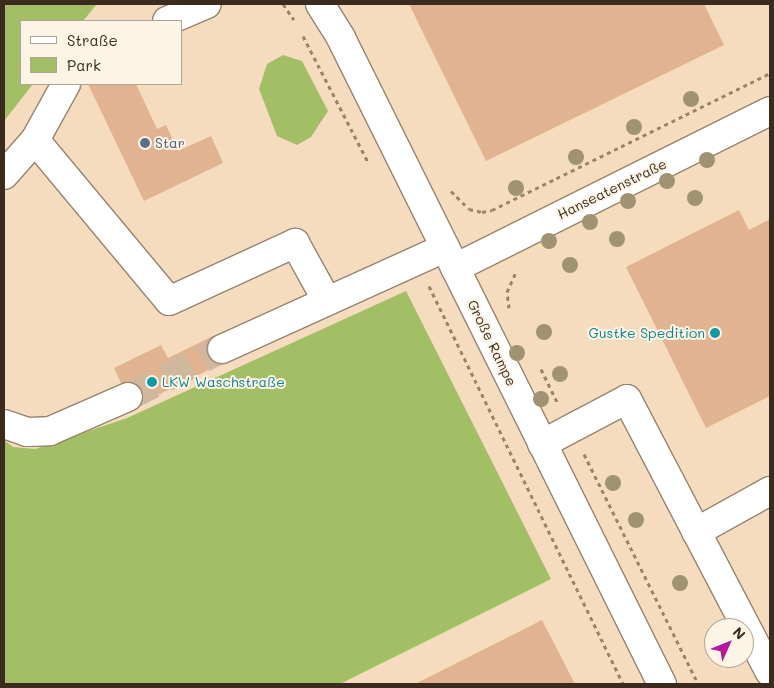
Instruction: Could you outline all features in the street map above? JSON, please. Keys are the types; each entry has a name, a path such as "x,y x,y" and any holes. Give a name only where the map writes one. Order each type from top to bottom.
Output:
{"street":[{"path":"169,20 207,4"},
{"name":"Große Rampe","path":"320,4 341,38 662,684"},
{"path":"4,175 35,140 65,85"},
{"name":"Hanseatenstraße","path":"222,349 417,260 450,258 770,111"},
{"path":"35,140 169,301 295,243 327,301"},
{"path":"4,424 27,432 50,431 128,397"},
{"path":"542,444 627,399 770,672"},
{"path":"696,532 770,492"}],"path":[{"path":"283,4 297,25"},
{"path":"301,32 373,173"},
{"path":"458,200 469,209 482,212 492,210 770,73"},
{"path":"417,260 623,684"},
{"path":"514,273 507,292 514,318"},
{"path":"536,360 698,684"}],"green space":[{"path":"4,4 97,4 84,20 20,20 20,85 32,85 4,121"},
{"path":"283,55 302,61 328,111 311,137 297,145 277,136 259,89 267,64"},
{"path":"406,291 551,579 340,684 4,684 4,440 13,447 35,449 127,418"}],"building":[{"path":"409,4 704,4 724,45 486,161"},
{"name":"Star","path":"88,85 136,85 157,129 166,125 178,151 211,136 223,163 144,201"},
{"name":"Gustke Spedition","path":"739,210 749,230 770,219 770,396 706,428 626,267"},
{"name":"LKW Waschstraße","path":"215,335 207,347 208,355 220,364 142,403 142,391 138,385 121,383 114,368 161,345 168,358"},
{"path":"542,620 575,684 415,684"}],"tunnel":[{"path":"128,397 222,349"}],"place":[{"name":"Star","path":"145,143"},
{"name":"Gustke Spedition","path":"715,333"},
{"name":"LKW Waschstraße","path":"152,382"}]}
